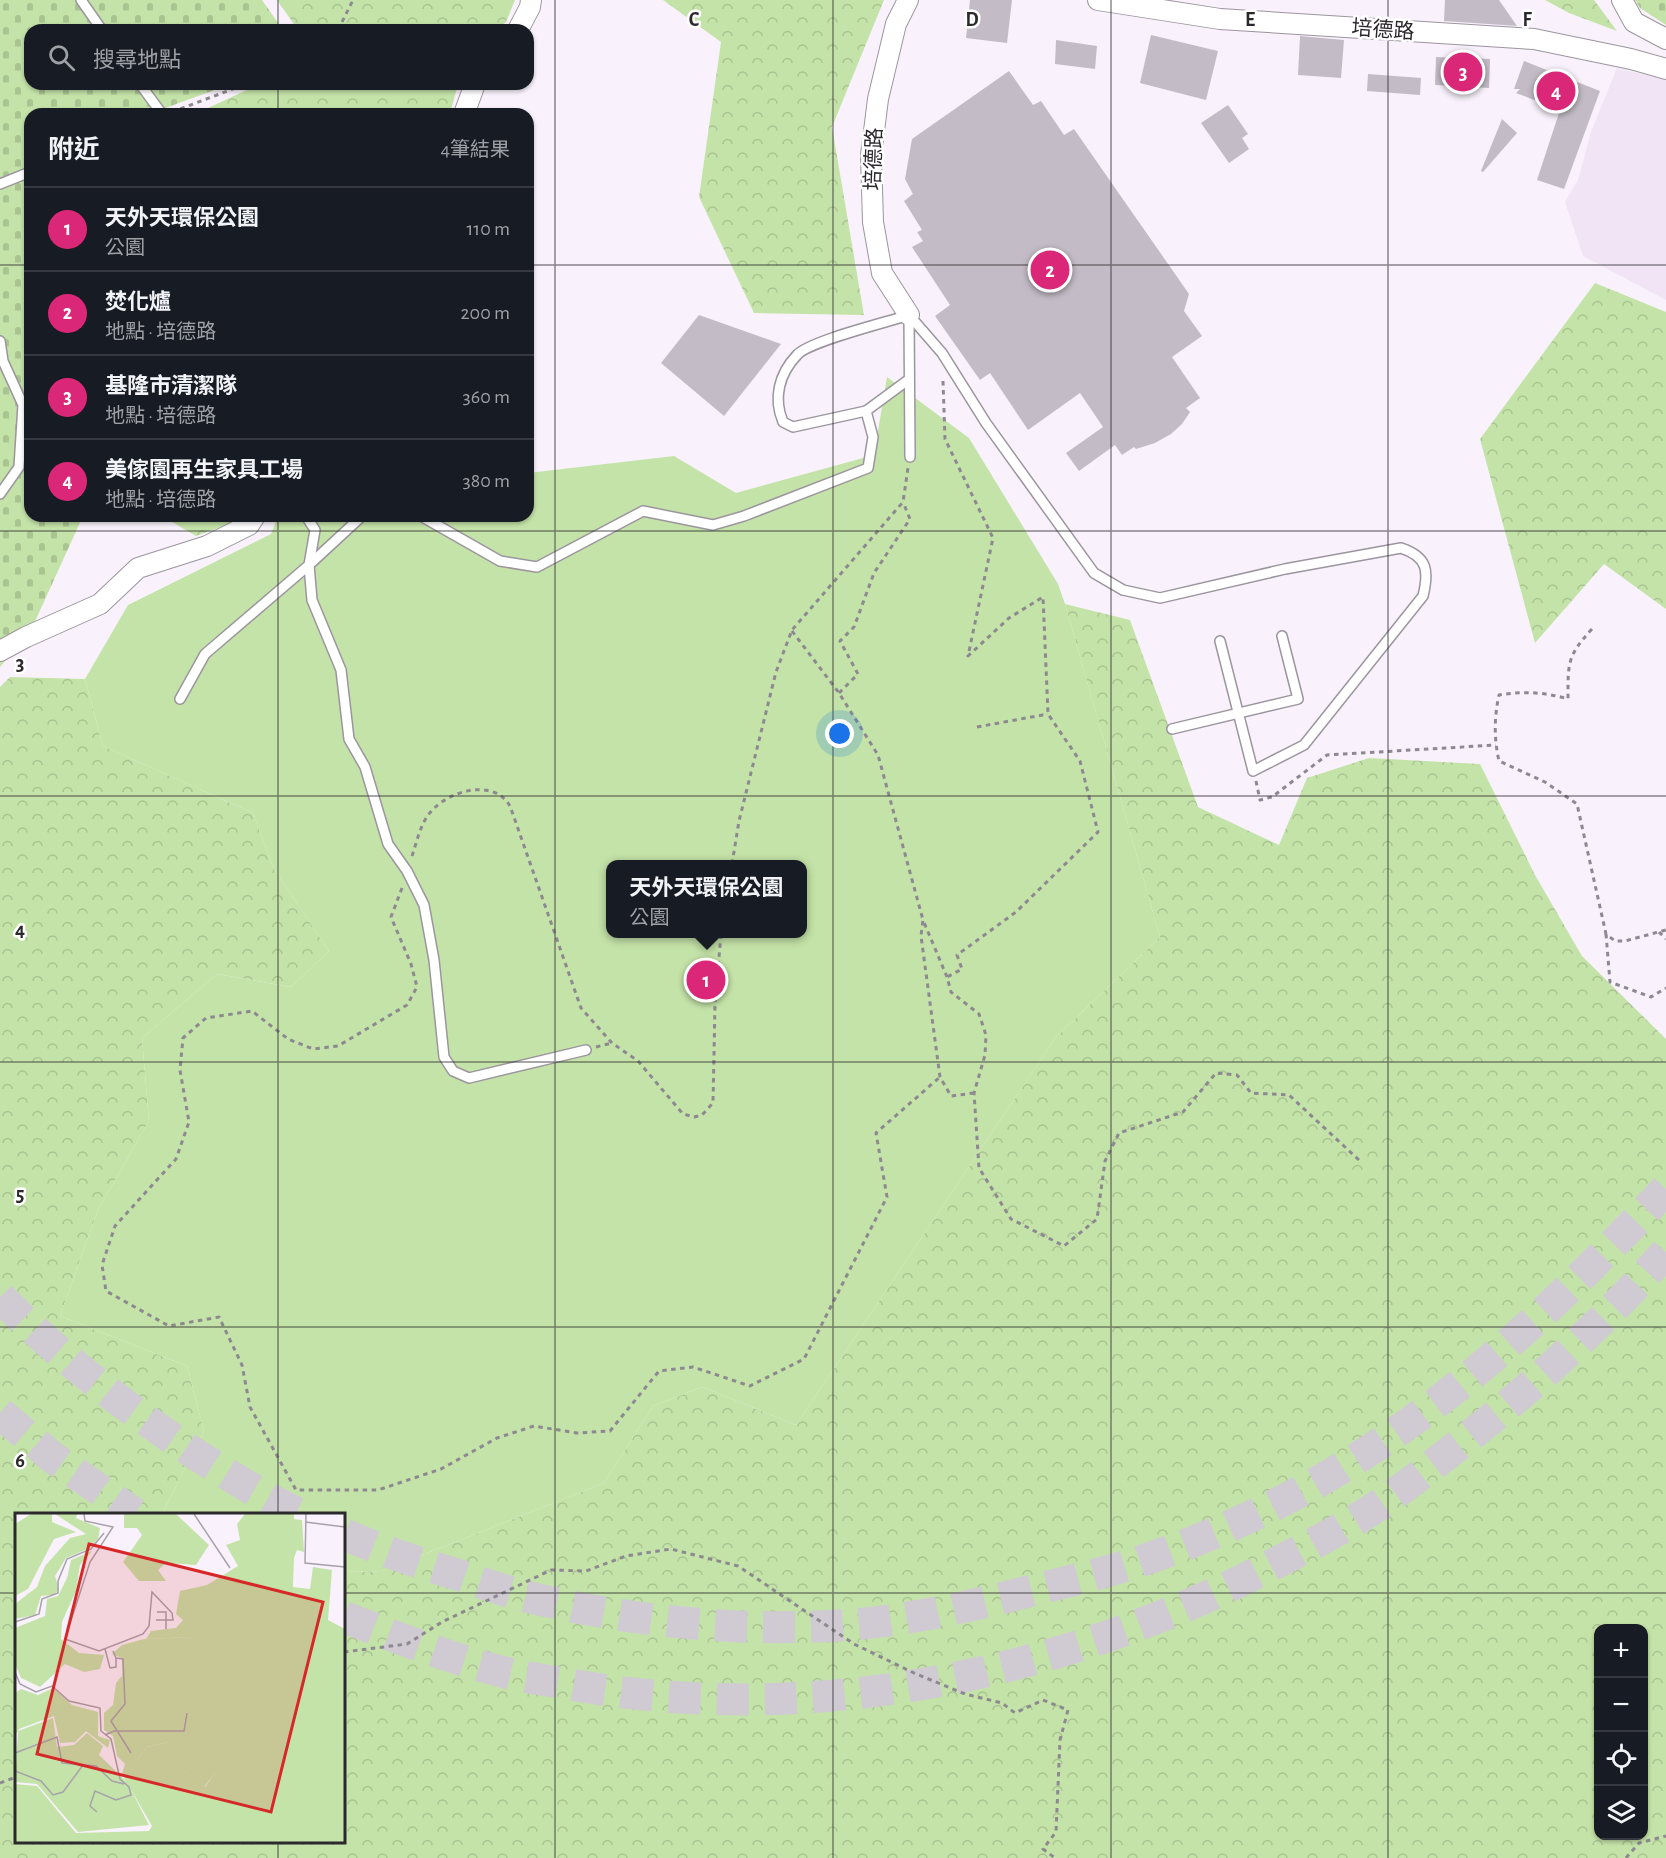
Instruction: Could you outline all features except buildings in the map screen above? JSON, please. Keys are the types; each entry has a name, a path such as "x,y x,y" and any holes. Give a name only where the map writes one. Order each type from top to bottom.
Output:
{"street":[{"path":"521,24 531,0"},
{"name":"培德路","path":"908,0 896,24 878,99 872,155 873,222 882,273 909,315"},
{"name":"培德路","path":"1098,0 1220,19 1534,39 1631,59 1666,69"},
{"path":"1622,0 1634,22 1666,39"},
{"path":"466,108 472,90"},
{"path":"0,651 100,604 138,568 207,546 251,522"}],"lane":[{"path":"81,0 98,24"},
{"path":"144,90 158,108"},
{"path":"0,184 24,174"},
{"path":"909,315 942,353 986,423 1094,573 1123,590 1160,598 1285,569 1401,548 1414,553 1424,562 1427,578 1423,596 1304,745 1253,771 1220,641"},
{"path":"909,315 909,457"},
{"path":"908,380 866,411 793,427 783,422 777,408 779,382 798,354 812,345 909,315"},
{"path":"0,341 2,361 23,405 19,467 0,494"},
{"path":"432,522 500,561 537,567 643,511 713,525 744,516 868,468 873,437 866,411"},
{"path":"310,522 315,530 309,565 312,600 341,670 349,739 365,767 388,844 407,871 424,906 434,960 444,1057 453,1071 469,1078 586,1050"},
{"path":"180,699 205,654 356,522"},
{"path":"1172,729 1298,699 1282,636"}],"path":[{"path":"341,24 353,0"},
{"path":"184,108 230,90"},
{"path":"942,353 945,439 993,538 968,656 1009,618 1043,597 1048,714 1080,761 1098,832 1016,912 957,955 962,969 947,977"},
{"path":"839,693 858,674 840,641 854,627 874,573 910,519 903,502 909,457"},
{"path":"733,860 739,821 776,672 792,630 903,502"},
{"path":"1592,628 1578,644 1568,662 1568,699 1553,694 1519,692 1499,696 1494,715 1499,761 1545,782 1577,804 1606,934 1610,982 1650,997 1666,988"},
{"path":"792,630 839,693 878,755 923,920 951,992 979,1014 986,1035 985,1055 974,1093 979,1168 1011,1219 1064,1246 1097,1219 1105,1161 1119,1133 1183,1112 1216,1073 1238,1075 1251,1093 1289,1095 1360,1161"},
{"path":"977,727 1048,714"},
{"path":"1253,771 1260,800 1272,797 1327,755 1496,745"},
{"path":"722,938 715,1004 713,1103 702,1115 694,1117 683,1114 638,1061 612,1043 580,1008 510,806 504,796 493,791 481,790 464,792 444,801 425,819 391,917 411,964 417,987 407,1005 339,1046 313,1049 288,1039 252,1011 206,1018 183,1038 180,1070 189,1122 176,1159 115,1226 102,1265 106,1291 169,1326 219,1317 242,1365 250,1407 296,1490 378,1490 441,1469 497,1438 534,1426 578,1433 610,1431 659,1371 693,1367 750,1386 804,1359 887,1197 876,1133 940,1077"},
{"path":"923,920 921,936 940,1077 951,1096 974,1093"},
{"path":"1606,934 1615,941 1625,941 1666,930"},
{"path":"1659,932 1666,939"},
{"path":"345,1652 407,1644 441,1622 551,1570 586,1571 626,1556 671,1549 738,1566 854,1644 914,1673 965,1694 1002,1703 1015,1713 1043,1700 1068,1710 1059,1740 1056,1832 1043,1850 1055,1858"},
{"path":"0,1782 15,1777"},
{"path":"1626,1858 1639,1843 1666,1836"}],"shaded area":[{"path":"1617,68 1666,80 1666,300 1583,256 1565,202 1578,180 1591,132"}],"green space":[{"path":"0,0 262,0 279,24 24,24 24,90 215,90 165,108 24,108 24,522 80,522 32,628 0,667"},
{"path":"277,0 515,0 504,24 294,24"},
{"path":"663,0 884,0 832,127 864,315 754,313 699,197 721,42"},
{"path":"1545,0 1594,0 1617,31 1569,13"},
{"path":"1635,0 1666,0 1666,25 1640,8"},
{"path":"247,90 456,90 452,108 208,108"},
{"path":"1595,283 1666,312 1666,609 1604,564 1535,643 1480,439"},
{"path":"887,377 969,438 1058,584 1160,937 1056,1037 796,1425 702,1387 653,1406 604,1483 382,1571 345,1572 345,1513 163,1513 204,1431 187,1366 60,1316 98,1210 149,1121 142,1038 217,974 291,987 329,951 273,867 253,813 103,746 85,679 128,605 271,534 276,522 534,522 534,472 674,456 736,493 874,455"},
{"path":"172,522 235,522 196,536"},
{"path":"1065,604 1130,620 1198,807 1279,845 1307,778 1369,758 1480,764 1535,875 1582,956 1666,1039 1666,1858 0,1858 0,687 10,677 85,679 103,746 253,813 273,867 329,951 291,987 217,974 142,1038 149,1121 98,1210 60,1316 187,1366 204,1431 163,1513 15,1513 15,1843 345,1843 345,1572 382,1571 604,1483 653,1406 702,1387 796,1425 1056,1037 1160,937"}],"tunnel":[{"path":"345,1534 402,1557 532,1598 649,1619 728,1626 808,1627 873,1623 975,1604 1092,1575 1159,1555 1231,1526 1323,1479 1371,1449 1462,1383 1547,1309 1666,1189"},
{"path":"345,1617 447,1655 511,1674 654,1695 745,1699 837,1695 928,1683 1018,1663 1107,1637 1193,1603 1328,1536 1367,1513 1516,1399 1593,1328 1666,1252"},
{"path":"0,1297 71,1362 147,1421 236,1480 297,1513"},
{"path":"0,1413 52,1457 134,1513"}],"place":[{"name":"基隆市清潔隊","path":"1463,72"},
{"name":"美傢園再生家具工場","path":"1556,91"},
{"name":"焚化爐","path":"1050,270"},
{"name":"天外天環保公園","path":"706,980"}]}
